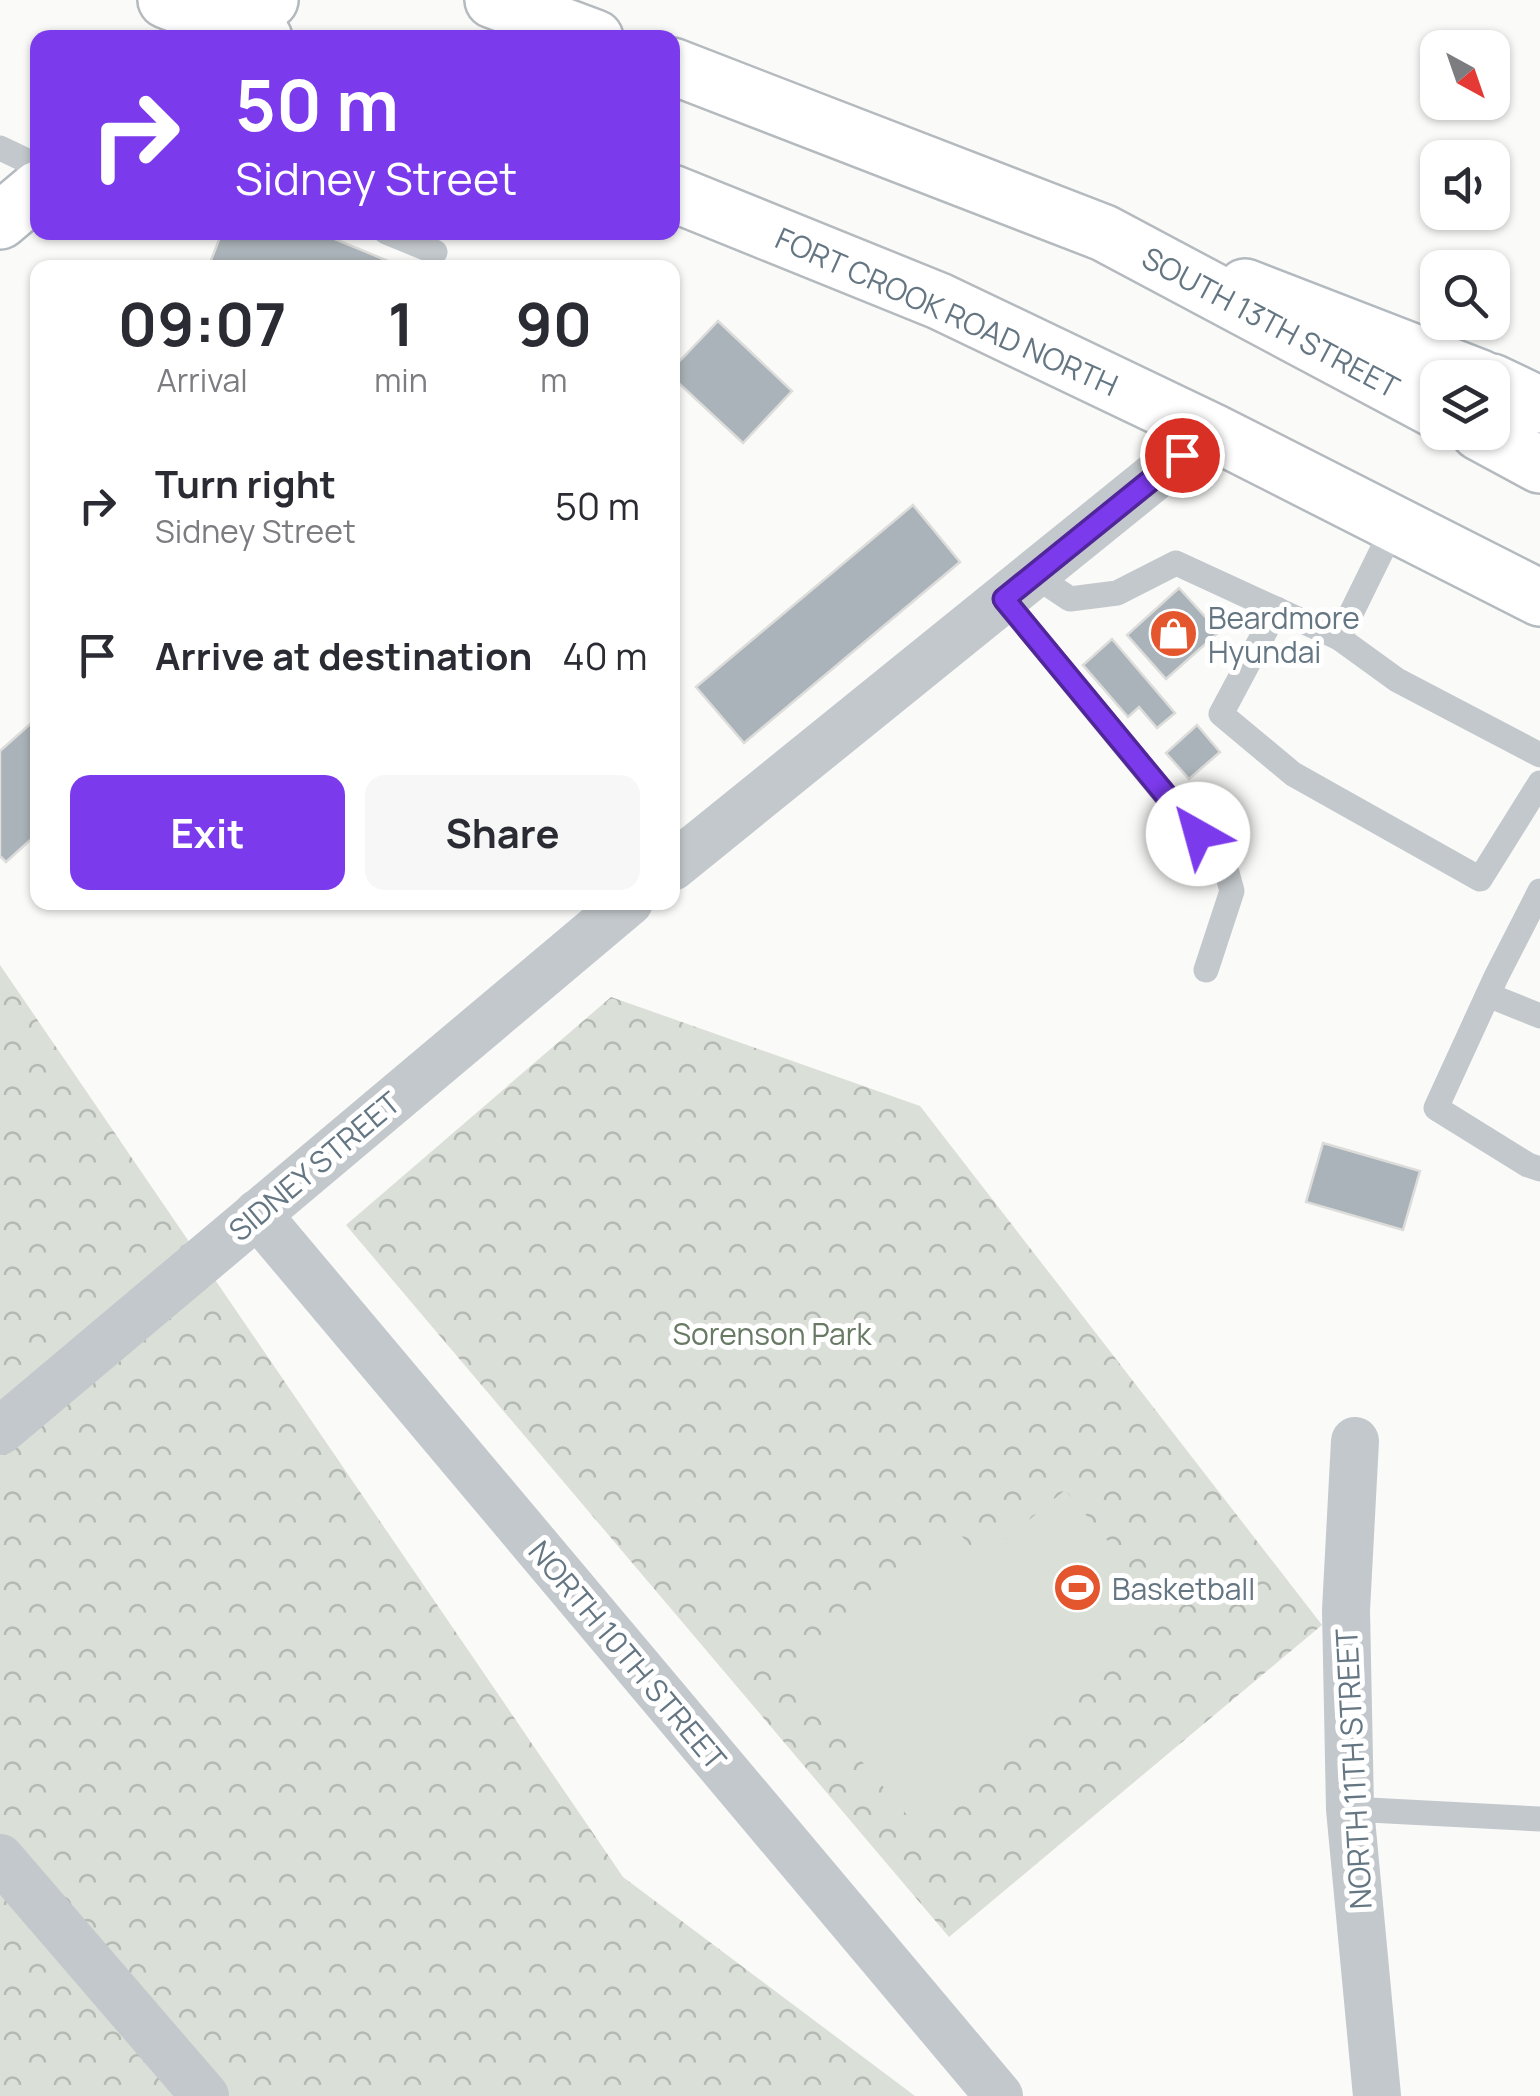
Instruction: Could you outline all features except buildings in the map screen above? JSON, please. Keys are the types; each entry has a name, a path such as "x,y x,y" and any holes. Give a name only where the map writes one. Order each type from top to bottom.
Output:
{"main road":[{"path":"166,0 246,20"},
{"path":"492,0 574,30"},
{"path":"570,0 613,30"},
{"path":"680,69 1433,360"},
{"path":"0,222 30,196"},
{"name":"FORT CROOK ROAD NORTH","path":"680,196 939,300 1211,431 1540,598"},
{"name":"SOUTH 13TH STREET","path":"1104,233 1420,400"},
{"path":"1510,391 1540,405"},
{"path":"1510,449 1540,465"}],"street":[{"path":"680,861 1211,431"},
{"name":"SIDNEY STREET","path":"0,1432 619,910"},
{"name":"NORTH 10TH STREET","path":"257,1214 999,2096"},
{"name":"NORTH 11TH STREET","path":"1355,1441 1346,1610 1350,1810 1377,2096"},
{"path":"0,1858 204,2096"}],"lane":[{"path":"0,148 30,162"},
{"path":"406,240 435,252"},
{"path":"1339,638 1395,524"},
{"path":"1019,587 1070,599 1117,593 1176,563 1339,638 1397,680 1540,754"},
{"path":"1019,587 1226,868 1232,891 1206,970"},
{"path":"1277,609 1222,714 1293,774 1480,879 1540,783"},
{"path":"1540,892 1436,1108 1540,1169"},
{"path":"1488,995 1540,1016"},
{"path":"1350,1810 1540,1819"}],"green space":[{"path":"0,965 623,1877 915,2096 0,2096"},
{"name":"Sorenson Park","path":"611,997 920,1106 1322,1625 949,1937 346,1225"},
{"path":"1065,1490 1171,1616 918,1828 789,1675 959,1533 982,1559"}],"place":[{"name":"Beardmore Hyundai","path":"1173,634"},
{"name":"Basketball","path":"1077,1588"}],"route":[{"path":"1182,455 1004,599 1198,834"}]}
